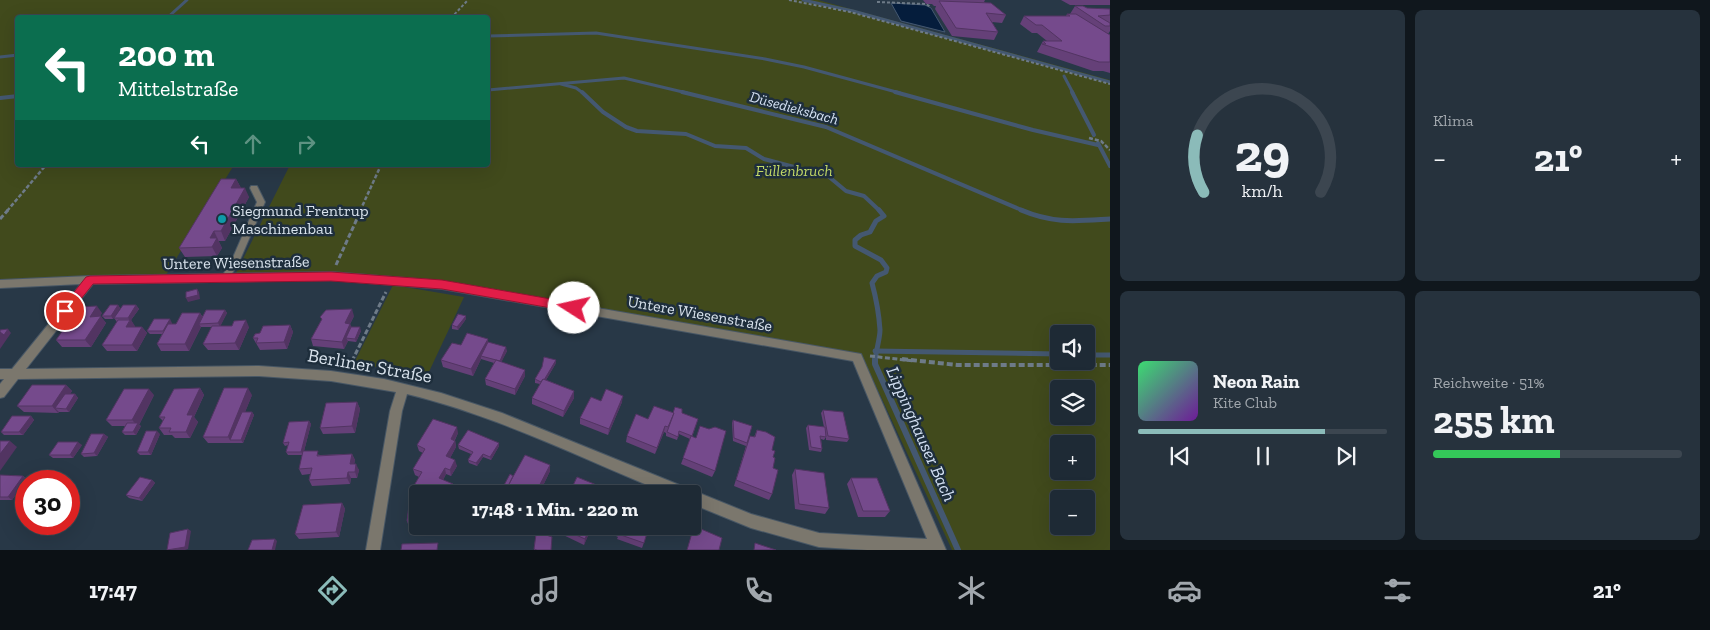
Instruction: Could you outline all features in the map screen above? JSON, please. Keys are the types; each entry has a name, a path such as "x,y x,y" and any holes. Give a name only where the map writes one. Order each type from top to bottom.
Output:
{"street":[{"name":"Untere Wiesenstraße","path":"0,284 90,280 331,276 391,280 442,285 857,357"},
{"path":"0,393 90,280"},
{"path":"701,501 752,521 819,540 938,549 857,357"},
{"name":"Berliner Straße","path":"0,374 259,371 302,372 344,377 403,388 450,401 510,422 664,485"},
{"path":"373,550 396,411 403,388"}],"lane":[{"path":"225,278 235,262 261,202 254,188"}],"path":[{"path":"454,15 468,0"},
{"path":"789,0 850,12 1110,84"},
{"path":"877,2 926,4 931,7"},
{"path":"1089,138 1102,141 1107,144 1110,150"},
{"path":"0,219 44,167"},
{"path":"331,276 379,167"},
{"path":"344,377 391,280"},
{"path":"857,357 875,356 957,365 1110,365"}],"green space":[{"name":"Füllenbruch","path":"0,0 818,0 1110,80 1110,550 952,550 862,356 443,280 334,274 235,275 289,167 490,167 490,15 15,15 15,167 233,167 166,275 0,281"},
{"path":"393,285 464,297 427,376 354,363"}],"water":[{"path":"891,3 925,5 931,8 945,32 901,21"}],"building":[{"path":"939,1 991,3 1006,15 986,13 998,32 956,28"},
{"path":"1075,6 1110,9 1110,15 1098,16 1110,23 1110,26 1105,26"},
{"path":"1067,14 1076,14 1110,35 1110,62 1099,62 1042,44 1046,44 1043,41 1062,41 1042,25 1036,25 1024,16 1070,16"},
{"path":"221,179 236,179 231,188 245,188 221,231 214,231 210,238 217,238 212,247 179,248"},
{"path":"197,289 198,295 186,298 186,292"},
{"path":"110,305 118,305 111,316 102,316"},
{"path":"123,305 136,305 128,318 114,318"},
{"path":"97,306 90,317 101,316 85,340 56,340 79,307"},
{"path":"352,309 345,323 350,324 342,342 311,339 322,319 320,317 326,310"},
{"path":"206,310 225,310 218,323 199,324"},
{"path":"182,313 200,313 185,344 157,344 168,324 176,324"},
{"path":"458,314 466,316 457,327 452,325"},
{"path":"154,319 170,319 163,331 147,331"},
{"path":"118,320 130,320 126,327 142,327 132,345 102,345"},
{"path":"246,320 235,343 203,344 212,326 232,326 234,321"},
{"path":"290,325 284,342 256,343 258,338 253,338 255,334 260,333 263,326"},
{"path":"351,327 360,327 355,339 346,338"},
{"path":"8,329 4,335 0,332 0,330"},
{"path":"467,333 488,339 471,369 441,360 452,343 461,345"},
{"path":"488,342 506,347 500,361 481,356"},
{"path":"544,357 556,360 541,382 535,379 542,367"},
{"path":"496,360 525,370 515,389 485,379"},
{"path":"543,379 574,391 564,411 532,398"},
{"path":"32,385 66,385 52,406 17,406"},
{"path":"200,388 187,415 193,415 186,432 169,432 171,428 159,428 165,417 159,417 174,389"},
{"path":"224,388 248,388 228,437 203,437"},
{"path":"124,389 149,389 132,420 106,420"},
{"path":"606,389 623,396 609,429 580,418 591,397 601,401"},
{"path":"65,394 75,394 66,409 55,408"},
{"path":"357,402 352,426 320,428 326,403"},
{"path":"654,406 674,413 668,427 665,426 657,448 627,436 636,414 648,419"},
{"path":"675,407 682,409 682,413 698,419 692,436 679,431 678,437 667,432"},
{"path":"823,410 843,412 849,439 828,436"},
{"path":"242,412 252,412 241,440 230,440"},
{"path":"12,416 31,416 19,432 1,432"},
{"path":"433,419 457,427 451,439 455,441 446,456 455,460 450,470 445,468 439,478 452,485 414,485 422,472 413,469 425,449 417,445"},
{"path":"733,420 752,426 747,443 734,438"},
{"path":"309,421 301,452 286,452 289,442 283,443 289,422"},
{"path":"127,423 138,423 133,432 122,432"},
{"path":"808,425 825,427 826,437 820,436 822,449 811,447"},
{"path":"700,426 709,429 715,427 726,431 715,471 683,458 691,436 696,438"},
{"path":"468,430 499,443 490,457 483,454 476,463 468,460 473,452 458,445"},
{"path":"757,430 775,437 772,450 775,451 773,468 778,470 772,494 736,480 750,436 755,437"},
{"path":"146,431 157,431 148,452 137,452"},
{"path":"91,434 104,434 94,453 81,454"},
{"path":"0,441 10,441 0,454"},
{"path":"58,442 78,442 70,455 49,455"},
{"path":"303,451 318,451 317,456 352,454 350,464 356,464 355,472 348,472 347,478 309,480 312,468 299,469"},
{"path":"525,455 550,465 540,485 509,484"},
{"path":"795,469 824,473 829,508 799,504"},
{"path":"510,474 513,476 509,485 504,485"},
{"path":"0,475 15,476 15,487 8,497 0,497"},
{"path":"140,477 152,480 139,498 126,495"},
{"path":"577,477 597,485 573,485"},
{"path":"851,478 877,478 890,511 863,511"},
{"path":"342,503 336,532 295,534 303,505"},
{"path":"409,505 409,521 407,521"},
{"path":"188,529 185,547 167,550 170,533"},
{"path":"701,529 722,538 719,550 687,550 691,535 701,535"},
{"path":"536,535 552,537 551,550 534,549"},
{"path":"576,535 587,535 585,539"},
{"path":"621,535 646,535 644,543"},
{"path":"275,539 272,550 248,550 252,540"},
{"path":"438,543 437,550 401,550 402,544"},
{"path":"755,543 776,550 754,550"}],"waterway":[{"path":"170,15 187,0"},
{"path":"803,0 853,11 1110,82"},
{"path":"490,36 596,33 765,59 804,67 900,93"},
{"path":"0,57 15,55"},
{"path":"1064,76 1073,93"},
{"name":"Düsedieksbach","path":"490,90 624,78 687,93"},
{"name":"Lippinghauser Bach","path":"561,84 576,88 583,93"},
{"name":"Lippinghauser Bach","path":"582,92 603,112 626,127 637,131 686,134 715,146 746,148 764,159 828,176 846,191 864,196 879,210"},
{"name":"Düsedieksbach","path":"682,92 826,127 1024,211"},
{"path":"895,92 1033,130 1098,145"},
{"path":"1072,92 1094,135"},
{"name":"Düsedieksbach","path":"0,98 15,96"},
{"path":"1098,143 1110,166"},
{"name":"Lippinghauser Bach","path":"877,351 880,330 872,283 877,276 886,272 887,268 881,260 855,246 855,240 861,235 870,232 876,221 884,216 879,210"},
{"name":"Düsedieksbach","path":"1024,211 1055,220 1110,219"},
{"name":"Lippinghauser Bach","path":"875,361 877,351"},
{"path":"877,351 1050,354"},
{"path":"1095,355 1110,355"},
{"name":"Lippinghauser Bach","path":"875,361 958,550"}],"place":[{"name":"Siegmund Frentrup Maschinenbau","path":"222,219"}],"route":[{"path":"65,311 90,280 331,276 442,285 574,308"}]}
